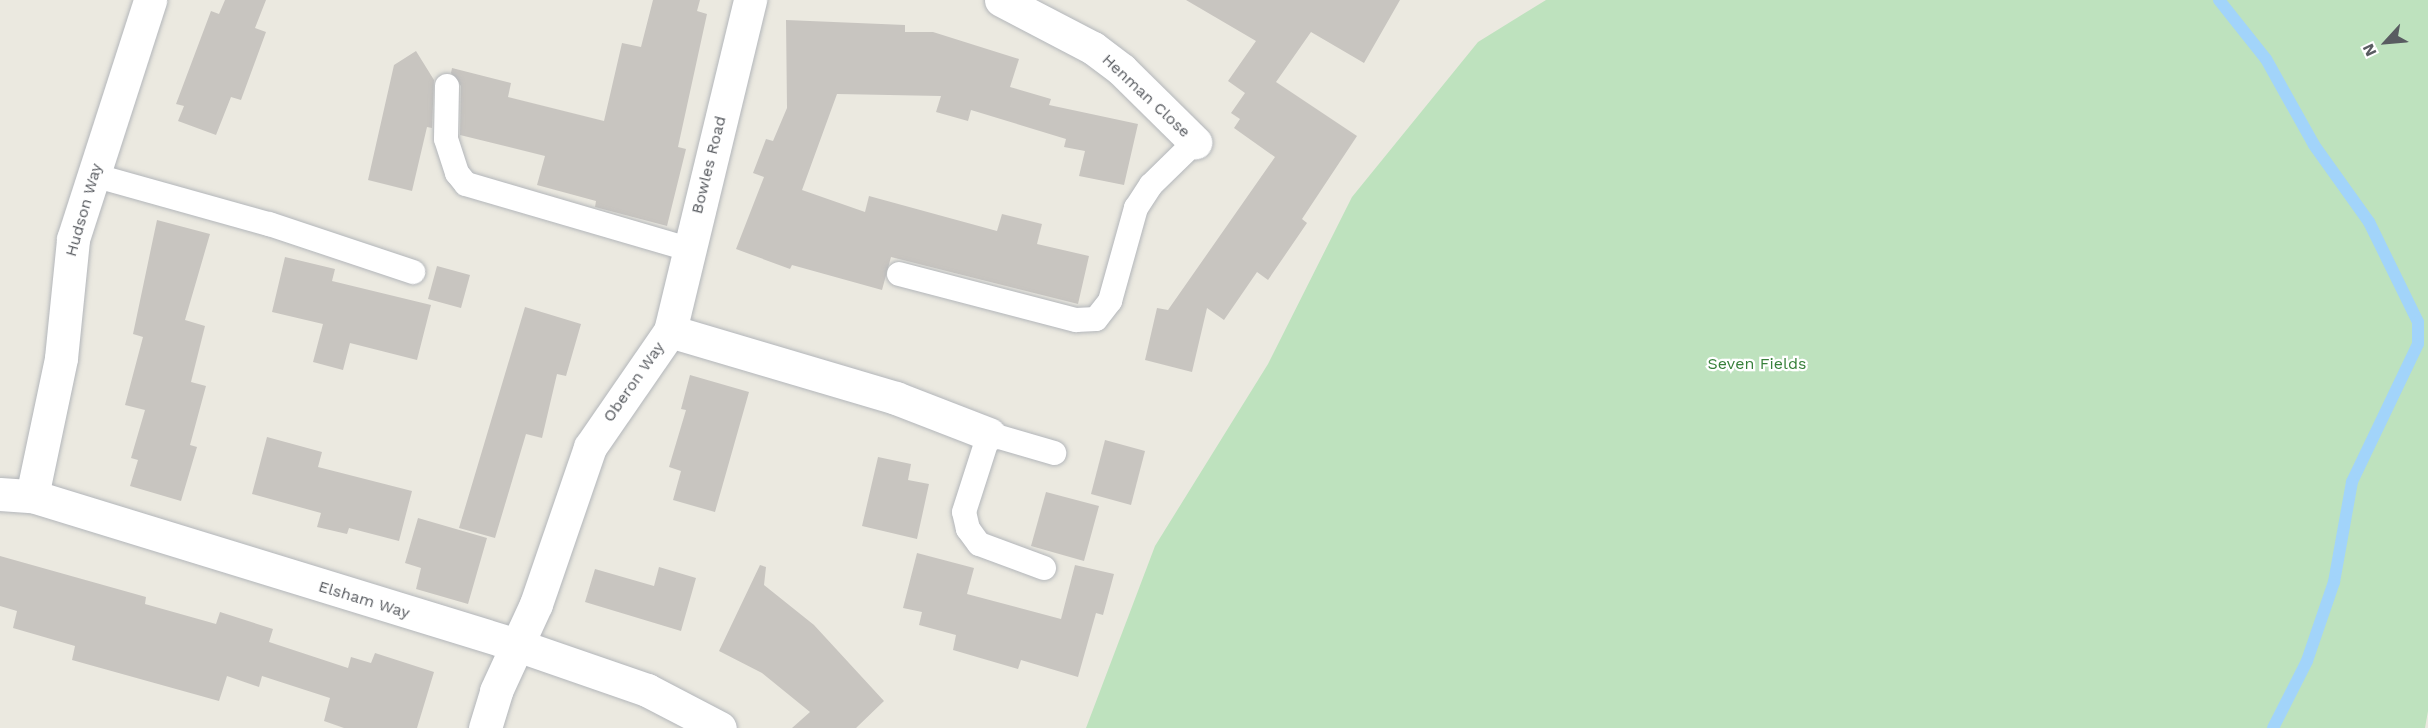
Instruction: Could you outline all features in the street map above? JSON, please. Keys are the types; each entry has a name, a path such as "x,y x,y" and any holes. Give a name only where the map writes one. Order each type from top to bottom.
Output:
{"street":[{"name":"Hudson Way","path":"32,496 61,358 72,239 150,0"},
{"name":"Bowles Road","path":"670,331 750,0"},
{"name":"Henman Close","path":"1001,0 1093,48 1122,69 1195,142"},
{"name":"Oberon Way","path":"485,728 517,645 536,604 590,447 670,331 896,398 989,434"},
{"name":"Elsham Way","path":"0,494 32,496 517,645 646,690 720,728"}],"lane":[{"path":"447,86 446,139 457,173 466,184 689,249"},
{"path":"899,274 1076,320 1096,319 1110,301 1136,208 1151,185 1195,142"},
{"path":"93,175 268,224 413,272"},
{"path":"1044,568 979,544 968,529 964,512 989,434 1053,453"}],"green space":[{"name":"Seven Fields","path":"1546,0 2428,0 2428,711 2425,728 1086,728 1155,546 1268,364 1352,197 1478,42"}],"building":[{"path":"225,0 266,0 255,28 266,32 241,100 231,97 216,135 178,121 184,106 176,104 211,11 219,14"},
{"path":"653,0 700,0 697,11 707,14 678,147 686,149 667,226 595,207 596,201 537,185 545,156 460,135 461,86 451,73 452,68 511,83 508,97 604,121 622,43 641,47"},
{"path":"1186,0 1400,0 1364,63 1311,32 1276,82 1357,136 1302,219 1307,223 1268,280 1257,272 1224,320 1207,308 1192,372 1145,360 1157,308 1168,310 1275,157 1234,128 1240,119 1231,113 1245,93 1228,81 1256,41"},
{"path":"786,20 905,25 905,32 933,32 1019,59 1010,87 1051,99 1049,105 1138,124 1124,185 1079,176 1085,151 1064,147 1066,139 971,110 968,121 936,112 941,96 837,94 802,190 865,212 869,196 997,231 1002,214 1042,224 1037,244 1089,256 1078,304 891,257 882,290 792,265 790,269 736,249 764,177 753,173 766,139 773,141 787,108"},
{"path":"416,51 434,80 432,128 427,127 412,191 368,180 394,65"},
{"path":"157,220 210,234 185,320 205,326 191,382 206,386 190,445 197,447 181,501 130,486 138,460 131,458 145,410 125,405 143,337 133,334"},
{"path":"285,257 335,269 332,281 431,305 417,360 350,343 343,370 313,362 323,324 272,312"},
{"path":"437,266 470,275 461,308 428,299"},
{"path":"525,307 581,324 566,376 557,374 542,438 526,434 495,538 459,528"},
{"path":"690,375 749,392 715,512 673,500 681,471 669,467 686,410 681,409"},
{"path":"267,437 322,452 318,467 412,491 399,541 349,528 347,534 317,527 321,513 252,494"},
{"path":"1105,440 1145,451 1131,505 1091,494"},
{"path":"878,457 911,464 908,480 929,484 917,539 862,526"},
{"path":"1046,492 1099,506 1084,561 1031,546"},
{"path":"418,518 487,538 468,604 416,589 421,568 405,563"},
{"path":"917,553 974,568 967,594 1061,619 1075,565 1114,574 1103,615 1096,613 1078,677 1021,660 1018,669 953,650 956,635 919,625 922,612 903,608"},
{"path":"0,556 146,597 145,604 216,624 220,612 273,629 269,642 348,668 351,657 371,663 375,653 434,672 417,728 344,728 324,721 330,698 262,676 259,687 227,676 219,701 72,660 75,646 13,628 17,611 0,606"},
{"path":"760,565 766,567 764,585 814,625 884,701 856,728 792,728 810,712 762,673 719,651"},
{"path":"659,567 696,578 681,631 585,602 595,569 654,586"}],"waterway":[{"path":"2219,0 2266,59 2314,145 2369,222 2418,322 2418,344 2352,482 2334,582 2307,661 2273,728"}]}
